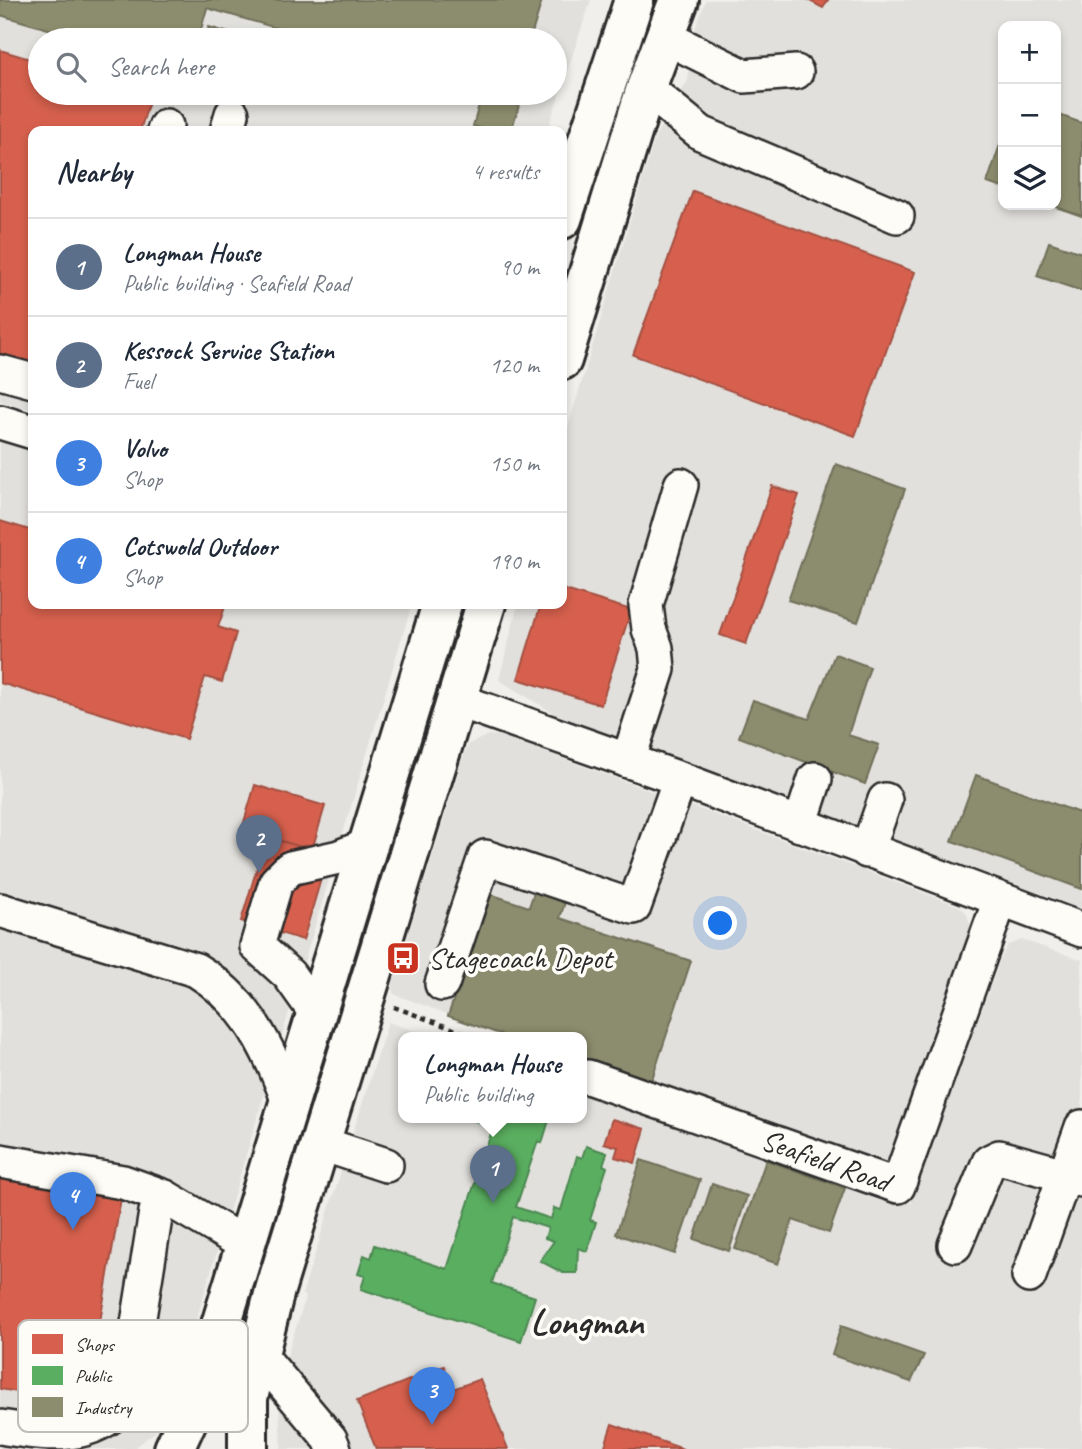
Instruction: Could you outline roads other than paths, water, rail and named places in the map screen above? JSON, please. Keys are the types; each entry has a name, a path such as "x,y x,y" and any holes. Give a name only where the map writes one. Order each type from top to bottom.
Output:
{"highway":[{"path":"567,344 646,88 679,0"},
{"path":"567,191 626,2"},
{"path":"222,1320 440,609"},
{"path":"248,1449 248,1398 258,1353 319,1143 484,609"},
{"path":"174,1449 182,1432"}],"street":[{"path":"665,37 744,76 796,72"},
{"path":"646,88 701,132 897,216"},
{"path":"0,372 28,380"},
{"path":"0,422 28,430"},
{"path":"628,761 657,669 656,648 649,629 646,605 681,485"},
{"path":"457,700 680,779 1082,930"},
{"path":"442,984 485,857 634,907 680,779"},
{"path":"800,825 815,779"},
{"path":"867,850 885,800"},
{"path":"316,1013 289,975 257,946 276,882 290,868 339,857 369,845"},
{"name":"Seafield Road","path":"588,1077 898,1186 1000,900"},
{"path":"0,910 196,970 227,992 255,1025 275,1064 289,1102"},
{"path":"1029,1276 1074,1178 1082,1127"},
{"path":"319,1143 386,1165"},
{"path":"955,1245 989,1162 999,1157 1074,1178"},
{"path":"0,1161 123,1182 164,1197 231,1236 246,1241"},
{"path":"139,1320 156,1212 164,1197"},
{"path":"258,1353 330,1439 334,1449"},
{"path":"0,1427 18,1429"},
{"path":"36,1432 58,1435 68,1432"}],"place":[{"name":"Kessock Service Station","path":"259,873"},
{"name":"Stagecoach Depot","path":"403,958"},
{"name":"Longman House","path":"493,1203"},
{"name":"Cotswold Outdoor","path":"73,1230"},
{"name":"Volvo","path":"432,1425"}],"district":[{"name":"Longman","path":"587,1321"}]}
